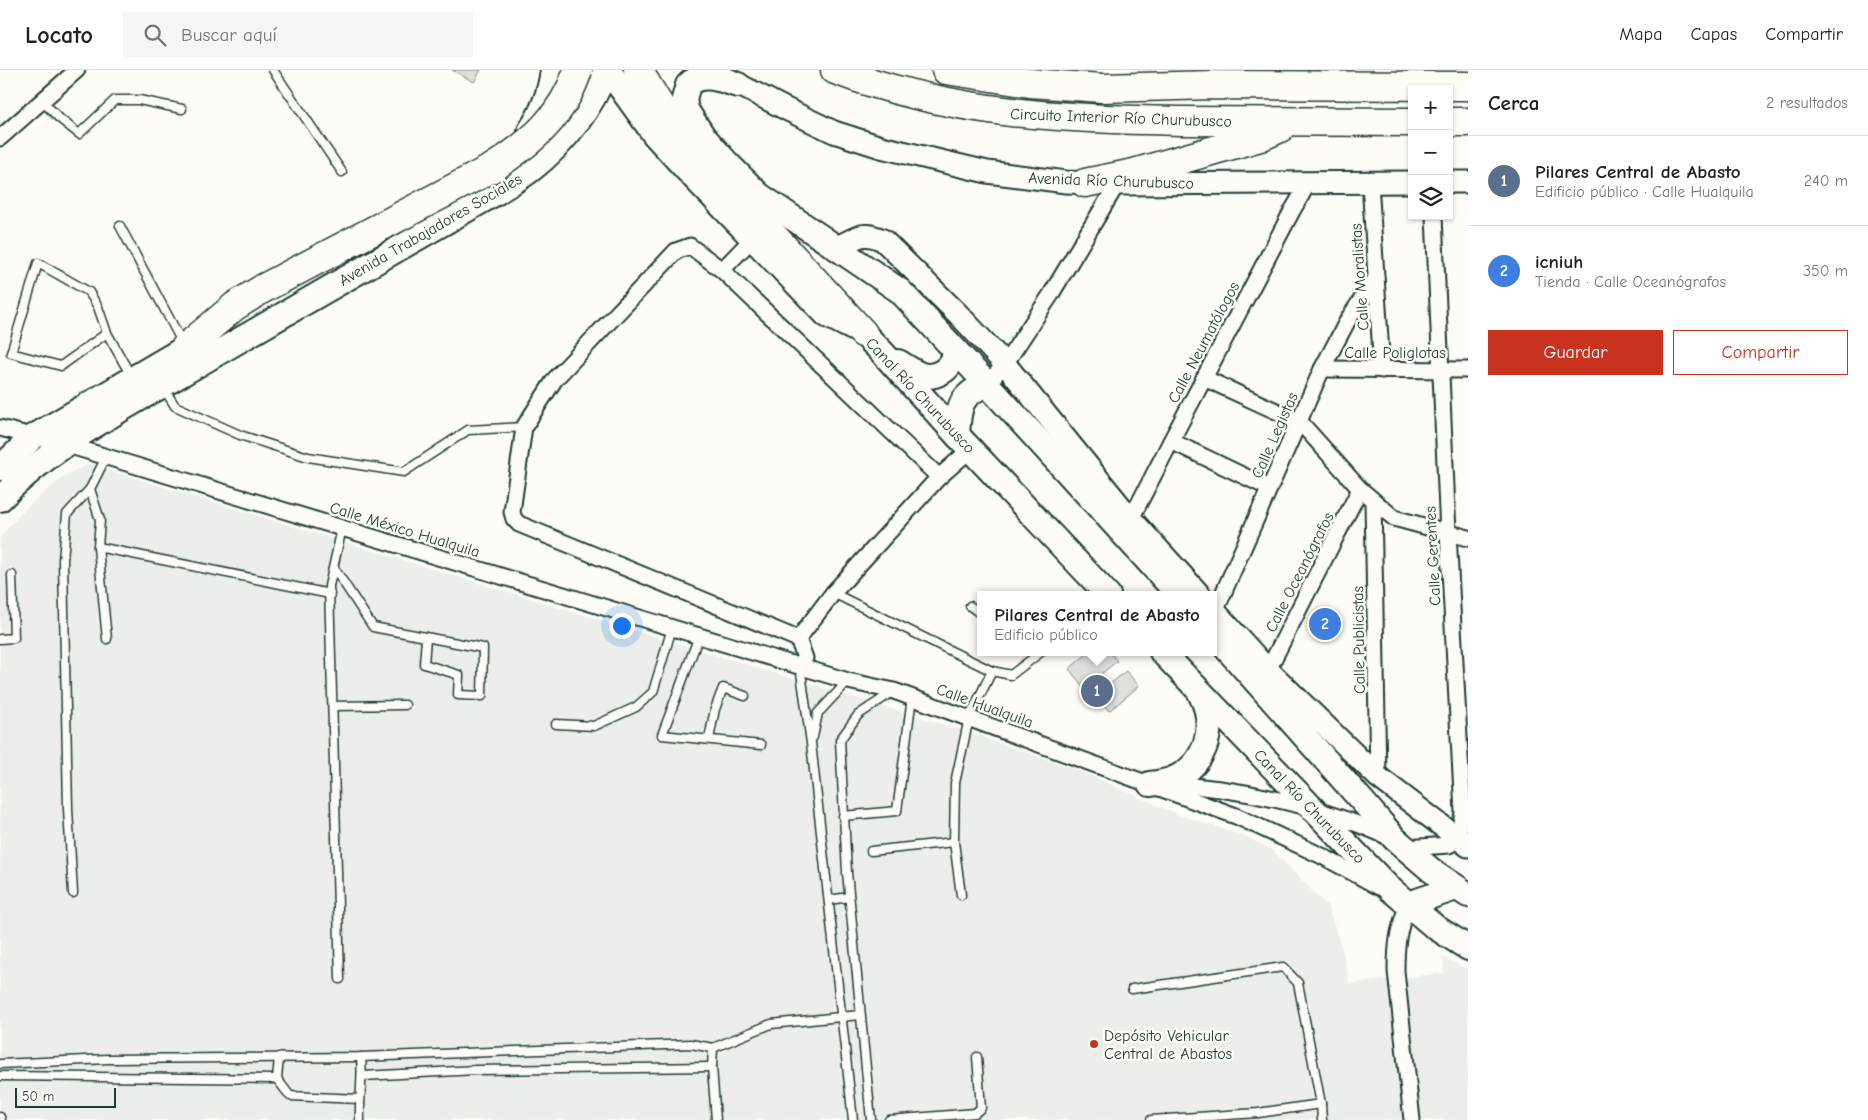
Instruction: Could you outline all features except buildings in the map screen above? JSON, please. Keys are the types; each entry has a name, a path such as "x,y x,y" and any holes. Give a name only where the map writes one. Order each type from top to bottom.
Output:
{"highway":[{"path":"185,348 235,306 264,288 494,167 516,153 541,132 551,120 566,96 578,70"},
{"path":"638,70 672,126 760,232 872,342"},
{"name":"Circuito Interior Río Churubusco","path":"835,70 876,86 954,105 1029,115 1136,120 1408,122"},
{"name":"Circuito Interior Río Churubusco","path":"946,70 983,77 1069,87 1214,85 1468,86"},
{"path":"1143,70 1214,85"},
{"path":"1085,183 1134,173 1260,137 1294,122"},
{"path":"1453,122 1468,122"}],"main road":[{"path":"497,192 548,99 553,70"},
{"path":"607,70 655,134 687,170 760,232"},
{"name":"Avenida Trabajadores Sociales","path":"0,499 18,480 64,444 245,336 497,192 532,169 562,141 589,105 601,85 607,70"},
{"path":"738,85 708,78 699,78 686,89 685,104 697,128 727,163 759,195 900,291 1175,591"},
{"name":"Avenida Trabajadores Sociales","path":"0,468 33,438 185,348 245,336"},
{"path":"872,342 920,375 937,374 948,369 955,356 955,350"},
{"name":"Canal Río Churubusco","path":"872,342 1104,591"},
{"path":"964,442 959,410 965,397 977,388 987,384"},
{"path":"1217,622 1364,803 1400,844 1462,892"},
{"name":"Canal Río Churubusco","path":"1166,656 1389,888 1435,927 1468,948"},
{"path":"1153,785 1182,774 1190,768 1203,752 1209,722 1208,712 1201,693"},
{"path":"1408,904 1462,892"}],"street":[{"path":"0,138 77,70"},
{"name":"Avenida Río Churubusco","path":"710,70 834,132 882,147 987,172 1042,180 1117,184 1408,182"},
{"name":"Calle Neumatólogos","path":"1131,520 1204,378 1309,182"},
{"name":"Calle Moralistas","path":"1370,182 1382,370"},
{"path":"1453,182 1468,182"},
{"path":"987,384 1005,364 1050,296 1117,184"},
{"name":"Calle Gerentes","path":"1434,220 1448,533 1463,791 1463,843"},
{"path":"722,270 760,232"},
{"path":"837,247 863,235 871,234 883,240 959,315 1005,364 1131,520 1196,591"},
{"path":"798,639 519,524 514,519 512,512 524,427 555,379 676,252 690,246 722,270 939,476"},
{"name":"Calle Legistas","path":"1217,611 1322,369 1349,318 1376,278"},
{"name":"Calle Poliglotas","path":"1322,369 1468,370"},
{"path":"1204,378 1300,422 1360,489 1394,518 1468,538"},
{"name":"Calle México Hualquila","path":"0,428 33,438 64,444 800,666"},
{"path":"1171,441 1269,488"},
{"path":"798,639 833,593 939,476 964,442"},
{"name":"Calle Oceanógrafos","path":"1268,670 1360,489"},
{"name":"Calle Publicistas","path":"1373,501 1378,777"},
{"path":"1217,621 1378,777 1463,843"},
{"path":"798,639 804,658 800,666"},
{"name":"Calle Hualquila","path":"800,666 848,681 912,697 1236,816 1364,878 1408,904"},
{"name":"Calle Hualquila","path":"1153,785 1174,785 1236,791 1312,809 1357,824 1400,844"},
{"path":"1400,844 1449,845 1463,843"},
{"path":"1408,904 1399,926 1396,947 1396,971 1412,1120"}],"lane":[{"path":"273,70 342,172"},
{"path":"42,101 79,134 115,100 139,100 182,109"},
{"path":"120,226 185,348"},
{"path":"107,333 61,366 11,353 38,263 89,292 98,307 107,333 133,379"},
{"path":"162,386 175,406 240,435 308,457 404,472 468,430 524,427"},
{"path":"73,893 68,809 63,560 67,514 90,489 106,457"},
{"path":"90,489 100,520 98,547 107,639"},
{"path":"340,979 330,586 342,528"},
{"path":"98,547 330,594"},
{"path":"334,568 373,626 483,648 482,696 458,695 459,675 424,664 426,638"},
{"path":"0,640 14,638 12,576"},
{"path":"833,593 992,671 1011,675 1034,656"},
{"path":"970,606 977,611"},
{"path":"556,724 594,726 636,707 652,692 672,628"},
{"path":"699,636 662,735 761,745"},
{"path":"800,666 812,743 853,1120"},
{"path":"961,895 954,842 955,783 969,718 992,671"},
{"path":"812,743 818,713 848,681"},
{"path":"709,740 716,708 723,688 745,696"},
{"path":"871,1120 849,897 840,740 858,714 894,691"},
{"path":"843,816 897,811 912,697"},
{"path":"333,706 405,705"},
{"path":"871,851 954,842"},
{"path":"829,900 849,897"},
{"path":"1132,989 1283,967 1298,983 1321,1104 1322,1120"},
{"path":"0,1064 118,1059 361,1057 691,1044 712,1048 771,1024 860,1016"},
{"path":"712,1048 716,1120"},
{"path":"279,1057 277,1078 290,1096 360,1099"},
{"path":"360,1120 363,1076 361,1057"},
{"path":"889,1120 975,1113 981,1108 977,1057"},
{"path":"363,1076 476,1070 712,1067"},
{"path":"0,1076 277,1078"},
{"path":"1151,1120 1258,1112 1321,1104"},
{"path":"1258,1112 1263,1120"}],"shaded area":[{"path":"452,70 481,70 474,82"},
{"path":"88,464 974,734 1083,772 1179,815 1236,833 1261,844 1272,850 1328,907 1344,956 1349,984 1444,973 1443,957 1468,970 1468,1120 0,1120 0,537 29,505 65,476"},
{"path":"1084,656 1113,656 1117,661 1084,688 1069,669"},
{"path":"1126,671 1139,686 1109,711 1096,696"}],"place":[{"name":"icniuh","path":"1325,624"},
{"name":"Pilares Central de Abasto","path":"1097,691"},
{"name":"Depósito Vehicular Central de Abastos","path":"1094,1044"}]}
